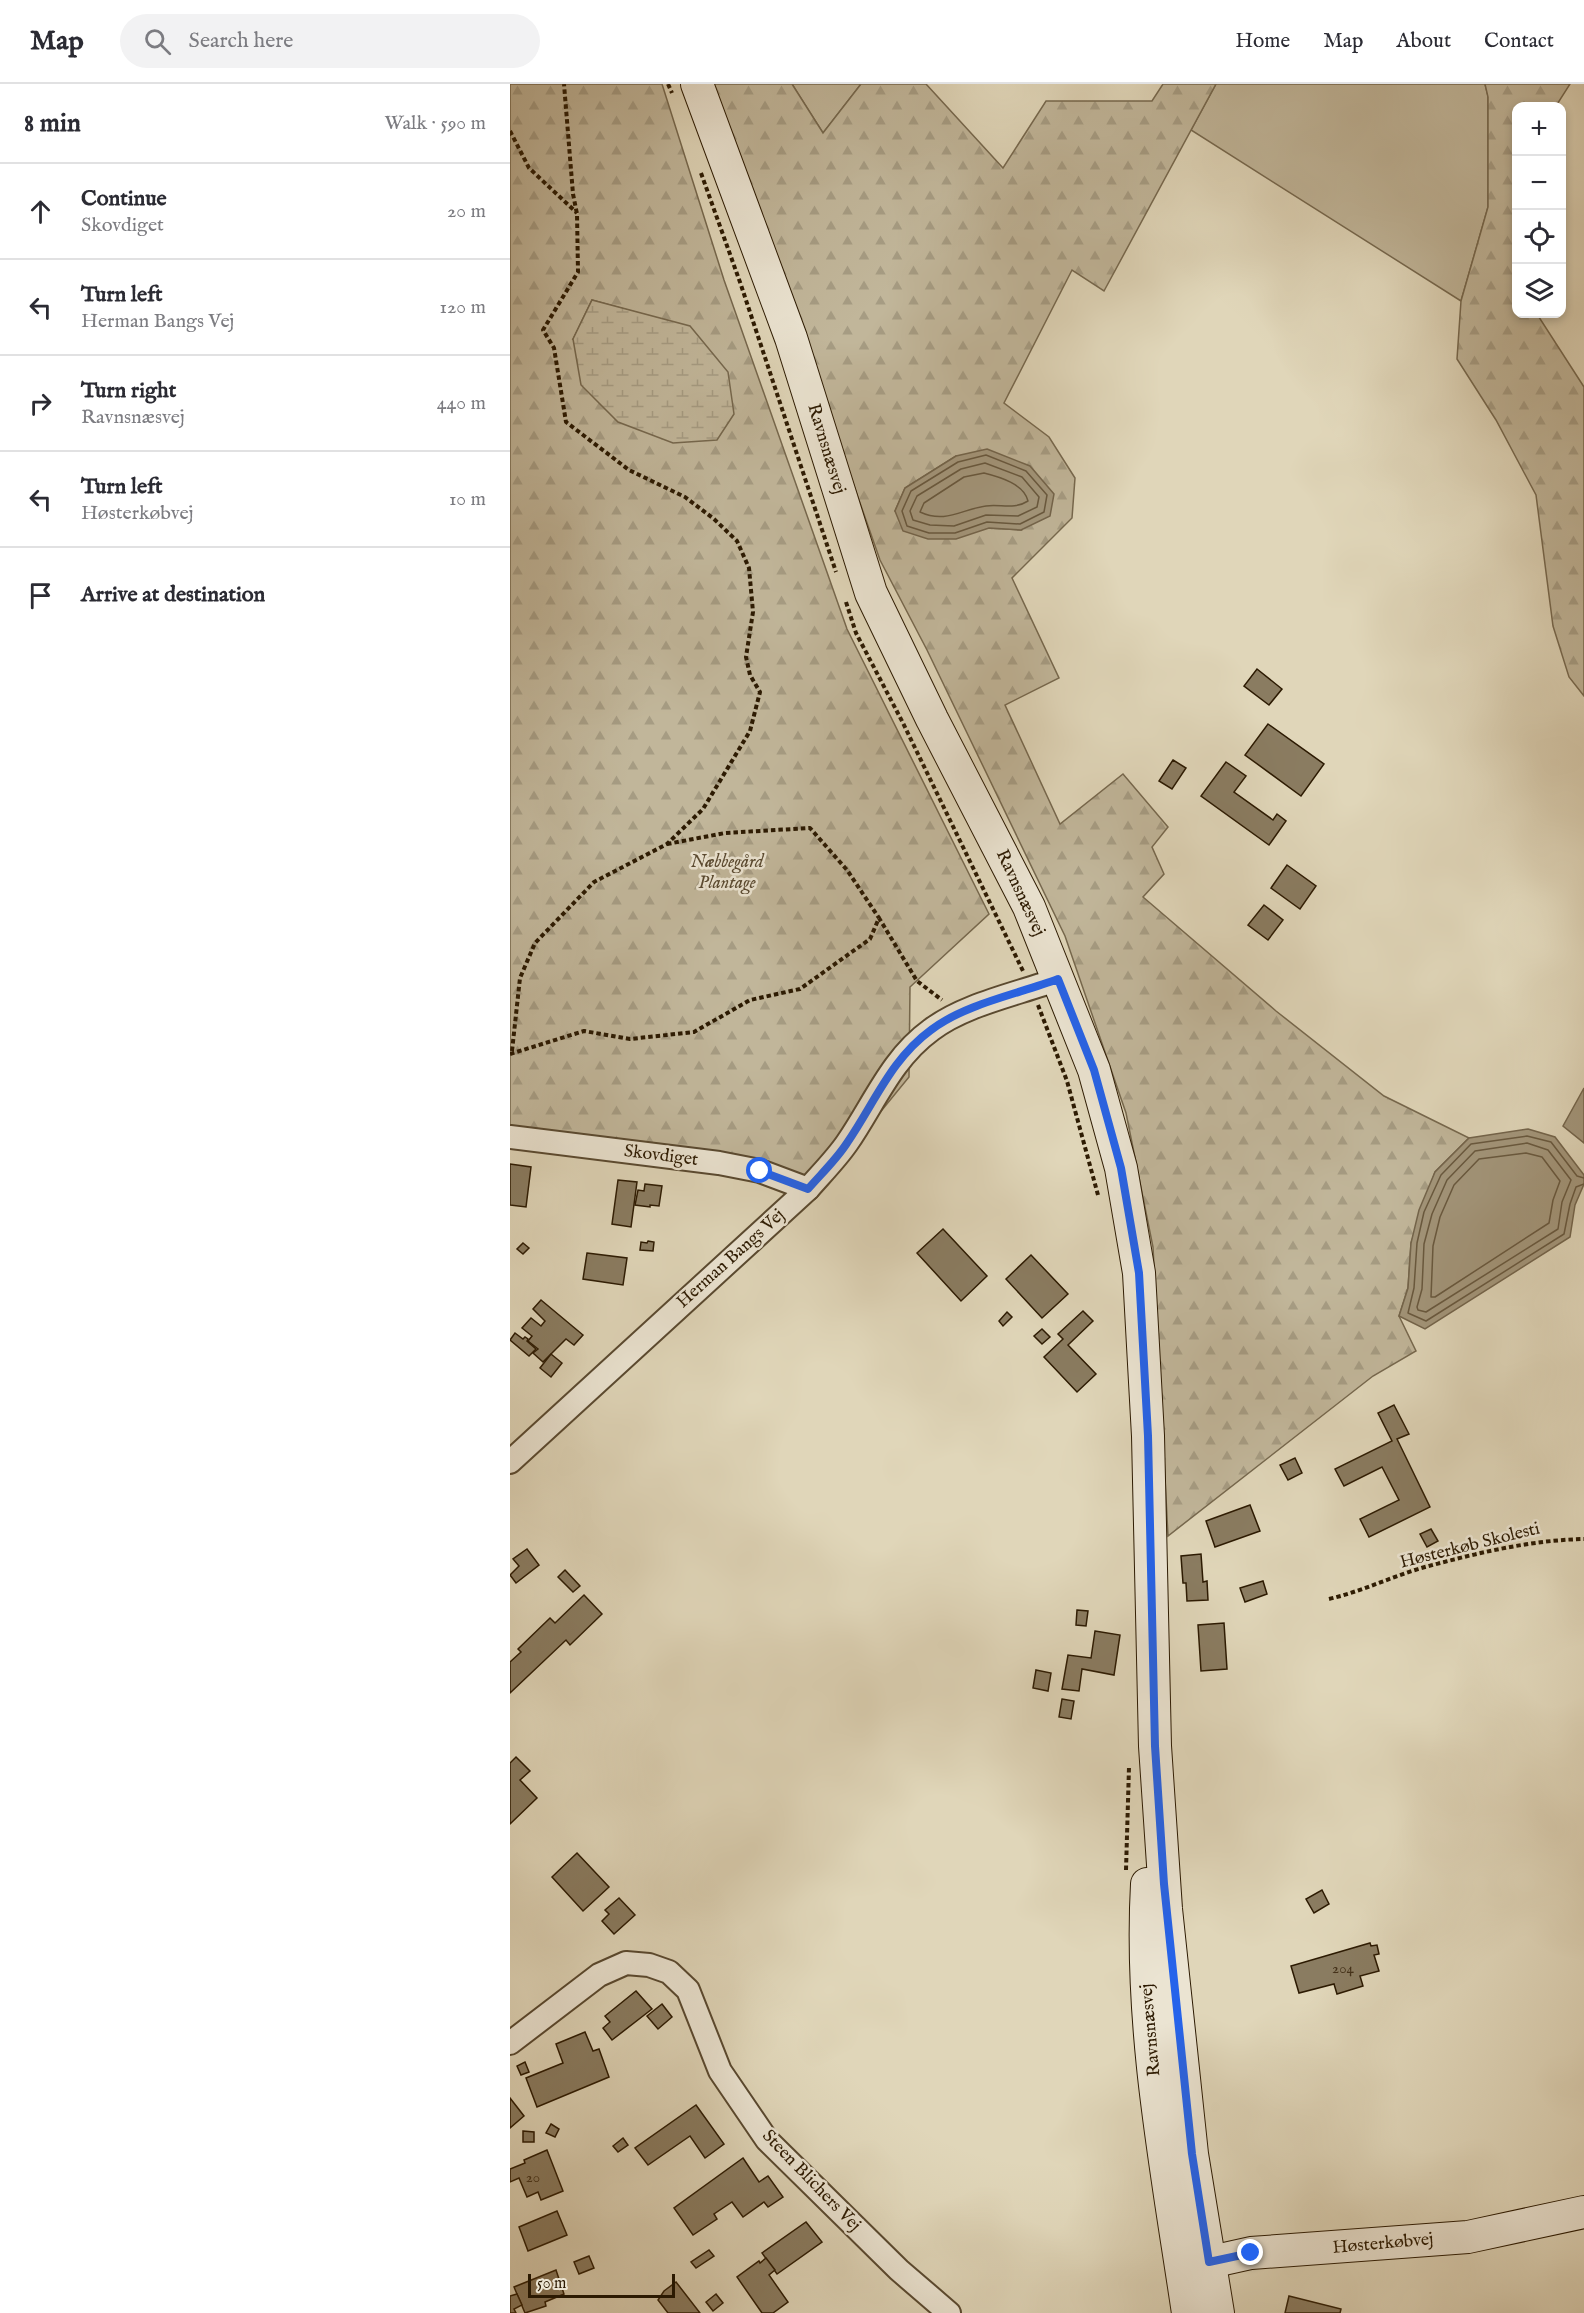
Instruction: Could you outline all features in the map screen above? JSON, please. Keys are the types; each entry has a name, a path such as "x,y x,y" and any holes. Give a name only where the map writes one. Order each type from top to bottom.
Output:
{"main road":[{"name":"Ravnsnæsvej","path":"697,84 791,338 871,593 932,719 1029,907 1047,989 1094,1070 1121,1168 1139,1273 1148,1436 1142,1753 1148,2025 1166,2165 1196,2265 1218,2313"},
{"name":"Høsterkøbvej","path":"1196,2265 1251,2253 1468,2237 1584,2212"},
{"name":"Ravnsnæsvej","path":"1188,2313 1196,2265"}],"street":[{"name":"Herman Bangs Vej","path":"510,1462 808,1189 846,1144 891,1071 908,1050 931,1029 959,1013 1047,989"},
{"name":"Skovdiget","path":"510,1137 719,1163 760,1171 808,1189"},
{"name":"Steen Blichers Vej","path":"510,2043 599,1975 626,1963 649,1965 669,1972 688,1990 720,2071 767,2140 899,2270 949,2313"}],"path":[{"path":"564,84 573,194 578,214 578,272 543,330 554,348 566,422 629,470 685,497 714,519 737,541 749,568 753,612 746,657 750,675 760,692 750,731 702,809 667,844"},
{"path":"510,131 529,168 578,214"},
{"path":"879,918 870,939 800,989 750,1000 694,1032 630,1039 584,1031 511,1052 520,978 535,943 594,882 667,844 725,833 810,828 847,870 879,918 917,981 959,1013"},
{"path":"1047,989 1066,1081 1101,1205"},
{"name":"Høsterkøb Skolesti","path":"1329,1599 1357,1593 1424,1567 1546,1540 1584,1539"},
{"path":"1126,1880 1142,1753"}],"green space":[{"name":"Næbbegård Plantage","path":"510,84 662,84 724,280 847,629 989,914 910,987 909,1077 815,1192 510,1128","holes":["592,300 674,323 573,339"]},
{"path":"713,84 792,84 823,133 861,84 926,84 1003,168 1046,101 1152,101 1163,84 1216,84 1104,291 1072,270 1004,403 1049,437 1075,478 1072,518 1012,578 1059,678 1005,705 1060,824 1123,774 1168,827 1152,847 1164,874 1143,897 1276,1011 1384,1096 1469,1138 1435,1172 1411,1243 1408,1288 1399,1316 1416,1351 1373,1376 1168,1536 1153,1247 1126,1113 1065,936 927,650 880,560","holes":["956,456 1021,530 989,528 895,511 905,488"]},
{"path":"792,84 861,84 823,133"},
{"path":"1216,84 1485,84 1488,96 1488,207 1461,301 1191,130"},
{"path":"1485,84 1570,84 1559,102 1512,102 1512,318 1540,318 1584,387 1584,696 1569,677 1553,626 1536,495 1496,420 1457,359 1461,301 1488,207 1488,97"},
{"path":"592,300 690,326 728,372 734,414 717,440 673,443 618,422 581,385 573,339"}],"water":[{"path":"987,449 1030,466 1054,494 1050,516 1021,530 989,528 956,539 928,539 903,531 895,511 905,488 956,456"},
{"path":"1584,1088 1584,1143 1563,1126"},
{"path":"1528,1129 1555,1137 1584,1175 1584,1184 1575,1205 1570,1237 1425,1329 1399,1316 1408,1288 1411,1243 1419,1210 1435,1172 1469,1138"}],"building":[{"path":"1257,669 1282,689 1269,705 1244,686"},
{"path":"1268,724 1324,764 1301,796 1245,755"},
{"path":"1173,760 1186,768 1172,789 1159,781"},
{"path":"1226,762 1246,776 1234,792 1273,820 1277,814 1286,821 1269,845 1201,796"},
{"path":"1287,865 1316,886 1300,909 1271,888"},
{"path":"1264,905 1283,920 1268,940 1248,925"},
{"path":"510,1164 531,1167 526,1207 510,1205"},
{"path":"618,1180 637,1182 631,1227 612,1224"},
{"path":"645,1184 662,1186 659,1206 635,1205 638,1190 644,1191"},
{"path":"943,1229 987,1276 961,1301 917,1253"},
{"path":"648,1241 654,1242 653,1251 640,1250 641,1242 647,1243"},
{"path":"523,1243 529,1248 523,1254 517,1249"},
{"path":"587,1253 627,1258 623,1285 583,1279"},
{"path":"1031,1255 1068,1294 1042,1318 1006,1279"},
{"path":"541,1300 583,1335 574,1345 566,1339 543,1362 533,1353 538,1349 528,1341 532,1336 522,1328 531,1318 541,1326 545,1321 533,1309"},
{"path":"1083,1311 1093,1321 1068,1345 1096,1374 1077,1392 1044,1357 1063,1339 1058,1334"},
{"path":"1007,1312 1012,1317 1003,1326 999,1321"},
{"path":"1042,1329 1050,1337 1042,1344 1034,1336"},
{"path":"515,1333 523,1339 525,1337 528,1339 527,1341 536,1349 529,1356 510,1340"},
{"path":"551,1354 562,1363 551,1377 540,1368"},
{"path":"1394,1405 1409,1434 1397,1439 1430,1507 1369,1537 1360,1519 1399,1500 1382,1467 1344,1486 1335,1469 1392,1441 1378,1413"},
{"path":"1295,1458 1302,1473 1288,1480 1280,1465"},
{"path":"1250,1505 1260,1531 1215,1547 1206,1521"},
{"path":"1431,1529 1438,1541 1427,1547 1420,1534"},
{"path":"527,1549 539,1565 516,1583 510,1575 519,1566 513,1559"},
{"path":"1201,1554 1203,1582 1207,1581 1208,1600 1187,1601 1181,1556"},
{"path":"565,1570 580,1586 573,1592 558,1577"},
{"path":"1263,1581 1267,1594 1245,1602 1240,1588"},
{"path":"584,1595 602,1614 570,1645 566,1640 510,1693 510,1662 521,1652 518,1649 550,1618 555,1623"},
{"path":"1077,1610 1088,1611 1086,1626 1076,1625"},
{"path":"1224,1623 1227,1669 1201,1671 1198,1625"},
{"path":"1095,1631 1120,1635 1114,1675 1082,1669 1079,1691 1062,1689 1068,1655 1091,1658"},
{"path":"1036,1670 1051,1673 1048,1691 1033,1688"},
{"path":"1062,1699 1074,1701 1071,1719 1059,1717"},
{"path":"516,1757 530,1771 520,1780 537,1798 510,1824 510,1763"},
{"path":"577,1853 609,1887 583,1911 552,1877"},
{"path":"1322,1890 1329,1904 1314,1913 1306,1899"},
{"path":"619,1898 635,1915 614,1934 602,1921 609,1914 605,1910"},
{"path":"1370,1943 1371,1946 1377,1945 1379,1954 1374,1955 1379,1971 1360,1976 1363,1986 1337,1994 1334,1984 1299,1993 1291,1966"},
{"path":"636,1991 652,2009 612,2040 603,2028 610,2022 605,2016"},
{"path":"662,2004 672,2017 658,2029 647,2016"},
{"path":"585,2032 593,2051 599,2049 609,2077 537,2107 526,2078 563,2063 556,2044"},
{"path":"525,2062 529,2072 521,2075 517,2066"},
{"path":"510,2098 524,2116 510,2128"},
{"path":"696,2105 724,2144 705,2158 690,2136 648,2165 635,2148"},
{"path":"551,2124 559,2129 555,2137 546,2133"},
{"path":"523,2131 534,2132 534,2142 523,2142"},
{"path":"623,2138 628,2145 618,2152 613,2146"},
{"path":"547,2150 563,2191 541,2200 538,2192 527,2197 519,2178 510,2182 510,2169"},
{"path":"743,2158 759,2182 768,2176 783,2197 768,2207 764,2202 743,2217 732,2202 714,2214 717,2219 693,2235 674,2208"},
{"path":"557,2211 567,2235 528,2251 519,2227"},
{"path":"806,2222 822,2242 777,2274 762,2253"},
{"path":"709,2250 714,2256 696,2268 691,2262"},
{"path":"589,2256 594,2268 579,2274 574,2262"},
{"path":"766,2258 775,2270 769,2275 788,2302 773,2313 762,2313 737,2277"},
{"path":"556,2270 564,2294 545,2302 546,2306 525,2313 514,2287"},
{"path":"676,2282 700,2313 668,2313 658,2300 664,2291"},
{"path":"517,2294 522,2305 514,2309 516,2313 510,2313 510,2296"},
{"path":"716,2294 723,2303 713,2311 706,2302"},
{"path":"1289,2296 1341,2309 1340,2313 1285,2313"}],"route":[{"path":"760,1171 808,1189 846,1144 891,1071 908,1050 931,1029 959,1013 1058,979 1094,1070 1121,1168 1139,1273 1148,1436 1155,1746 1166,1909 1192,2154 1209,2262 1251,2253"}]}
